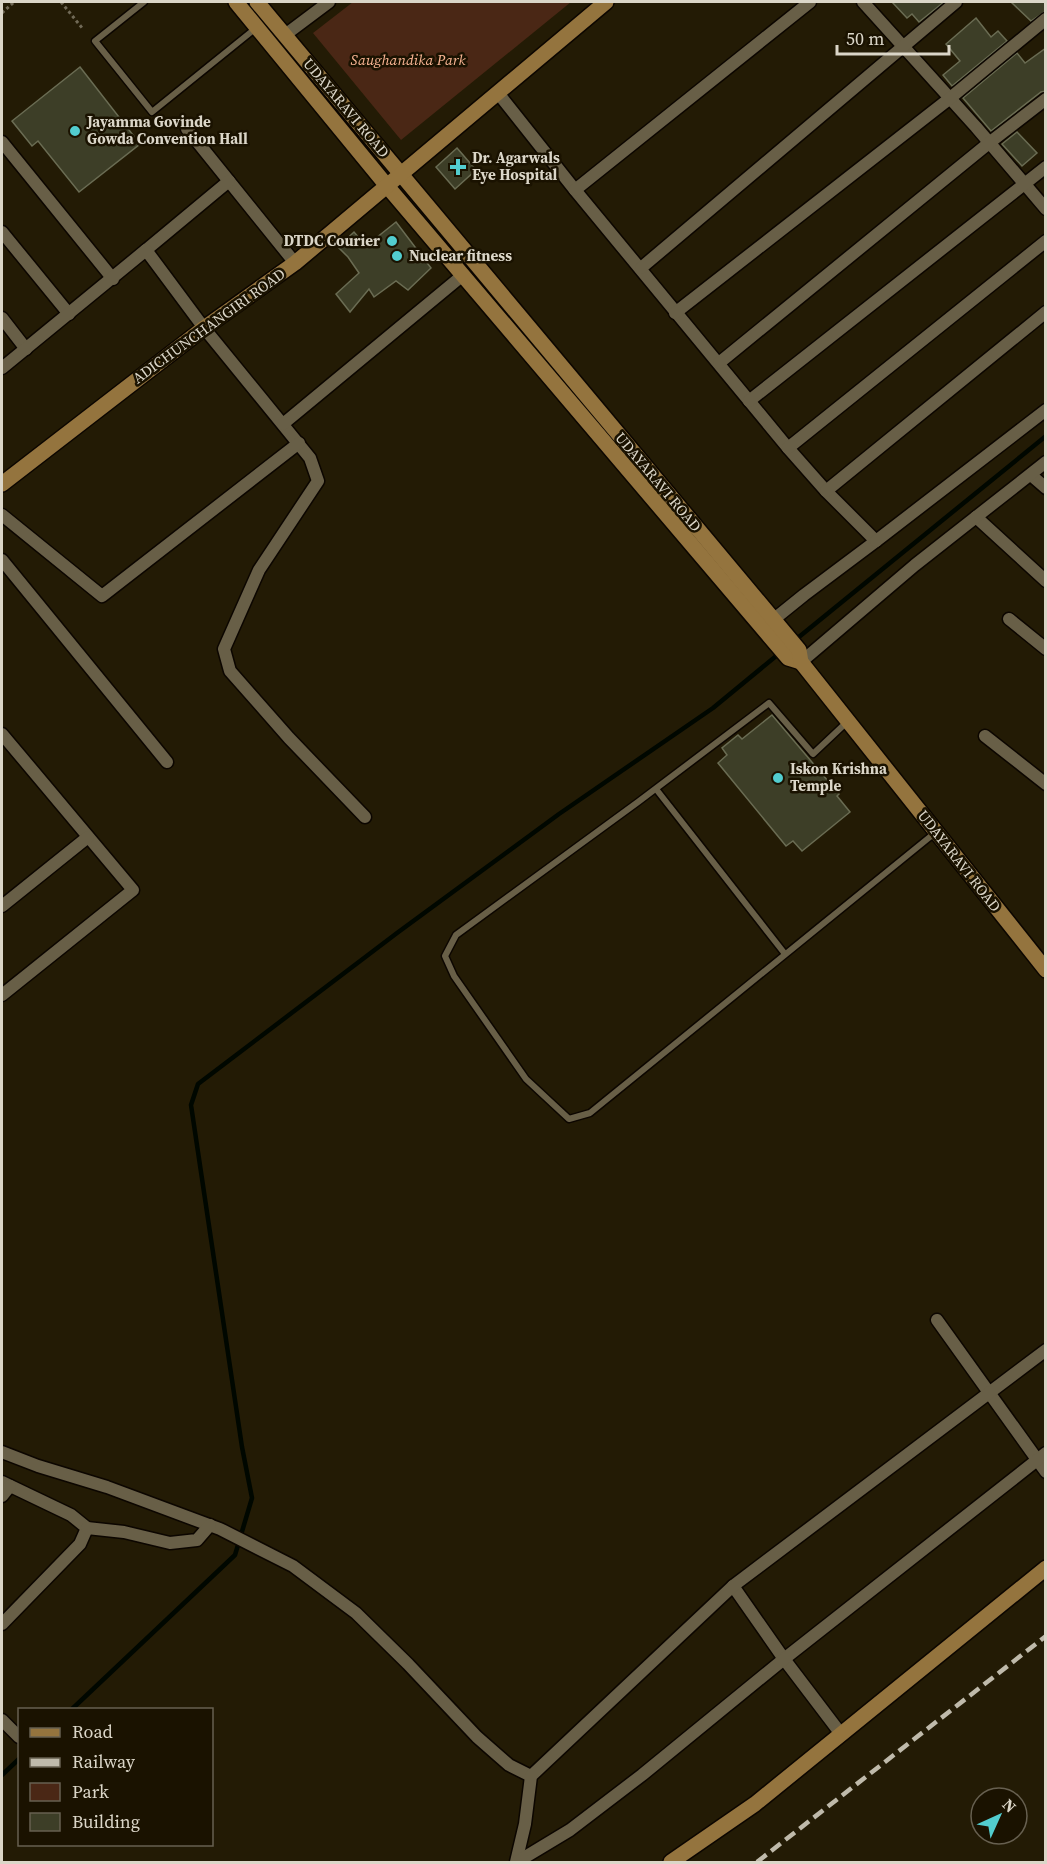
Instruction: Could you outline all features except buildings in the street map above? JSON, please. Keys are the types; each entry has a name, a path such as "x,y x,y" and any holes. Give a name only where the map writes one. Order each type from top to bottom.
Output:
{"street":[{"name":"UDAYARAVI ROAD","path":"236,2 463,275 772,625"},
{"name":"UDAYARAVI ROAD","path":"257,2 772,625 1046,970"},
{"path":"285,35 329,2"},
{"name":"ADICHUNCHANGIRI ROAD","path":"2,484 204,328 295,263 606,2"},
{"path":"575,190 810,2"},
{"path":"863,2 1046,209"},
{"path":"641,268 956,2"},
{"path":"675,313 949,99 1046,19"},
{"path":"498,93 675,313 788,448 876,542"},
{"path":"719,363 1046,99"},
{"path":"187,129 295,263"},
{"path":"2,142 112,279"},
{"path":"749,401 1046,167"},
{"path":"2,368 229,182"},
{"path":"2,232 69,314"},
{"path":"788,448 1046,241"},
{"path":"146,250 204,328 310,458 318,481 259,570 224,649 230,671 289,738 365,817"},
{"path":"283,424 463,275"},
{"path":"826,491 1046,312"},
{"path":"2,318 26,348"},
{"path":"772,625 804,595 1046,410"},
{"path":"2,514 102,596 299,443"},
{"path":"796,657 1046,462"},
{"path":"1031,475 1046,488"},
{"path":"976,517 1046,580"},
{"path":"2,560 168,762"},
{"path":"1009,619 1046,649"},
{"path":"2,734 133,890 2,995"},
{"path":"985,736 1046,784"},
{"path":"2,906 88,837"},
{"path":"937,1320 989,1394 1041,1456 1046,1472"},
{"path":"516,1863 525,1824 531,1776 733,1586 1046,1350"},
{"path":"2,1452 38,1466 107,1487 215,1527 293,1566 356,1613 477,1737 509,1765 531,1776"},
{"path":"516,1863 579,1823 642,1775 784,1659 1041,1456"},
{"path":"2,1496 6,1484 71,1515 87,1528 124,1532 170,1543 197,1540 215,1527"},
{"path":"2,1624 80,1544 87,1528"},
{"path":"671,1863 755,1804 1046,1568"},
{"path":"733,1586 784,1659 842,1734"},
{"path":"2,1720 18,1736"}],"lane":[{"path":"144,2 95,41 152,112 258,28"},
{"path":"848,721 813,754 769,703 656,789 456,935 445,956 454,976 526,1079 569,1119 590,1113 936,832"},
{"path":"656,789 785,954"}],"path":[{"path":"2,13 14,2"},
{"path":"61,2 83,29"}],"green space":[{"name":"Saughandika Park","path":"353,2 571,2 401,140 313,33"}],"waterway":[{"path":"794,641 1046,436"},
{"path":"73,1708 235,1555 252,1498 242,1447 191,1105 198,1084 559,814 713,708 781,652"},
{"path":"2,1775 18,1760"}],"railway":[{"path":"757,1862 1046,1636"}],"place":[{"name":"Jayamma Govinde Gowda Convention Hall","path":"75,131"},
{"name":"Dr. Agarwals Eye Hospital","path":"458,167"},
{"name":"DTDC Courier","path":"392,241"},
{"name":"Nuclear fitness","path":"397,256"},
{"name":"Iskon Krishna Temple","path":"778,778"}]}
